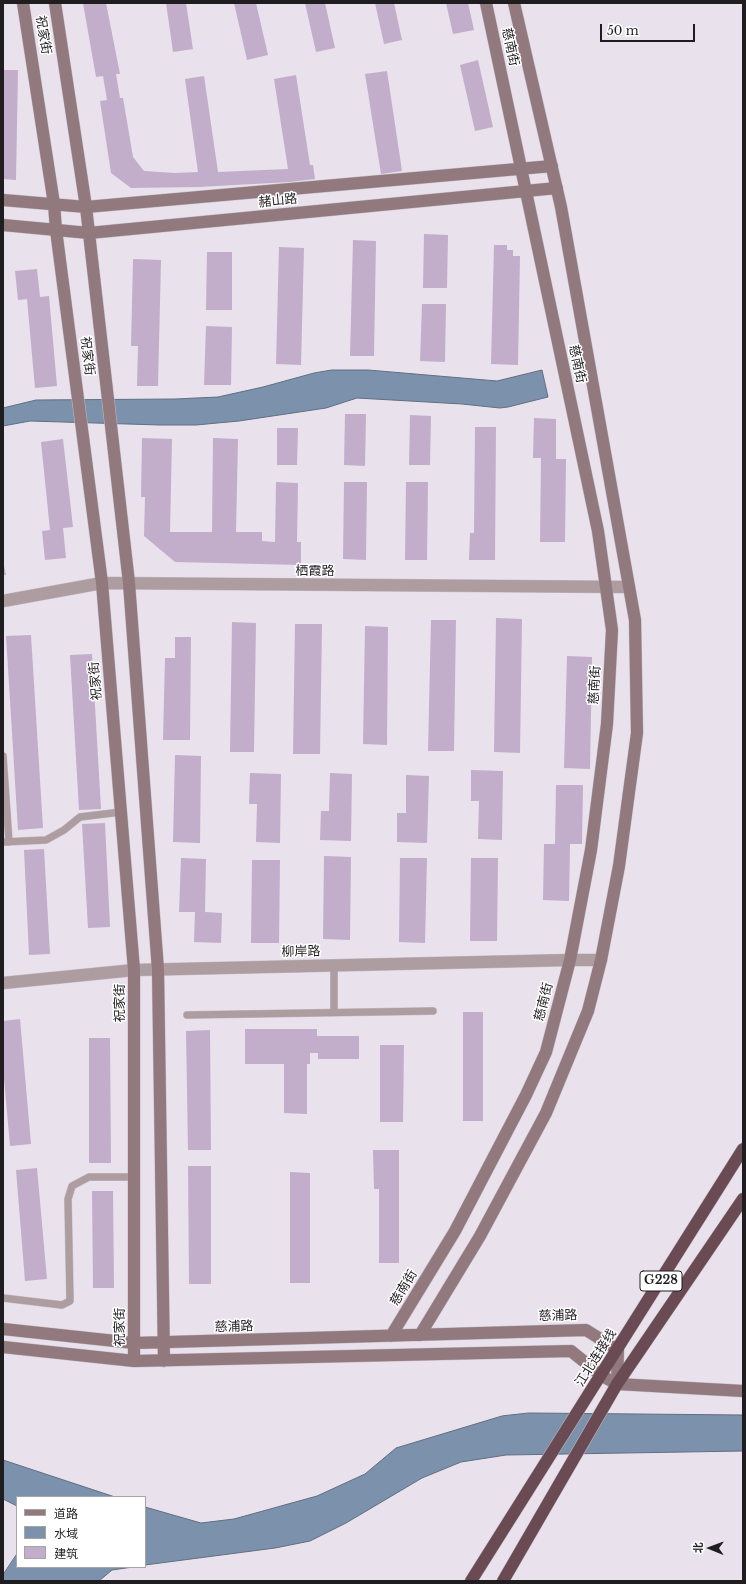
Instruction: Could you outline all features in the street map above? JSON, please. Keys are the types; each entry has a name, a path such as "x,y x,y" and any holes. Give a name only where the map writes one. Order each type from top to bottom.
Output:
{"highway":[{"name":"江北连接线","path":"471,1581 602,1376 743,1149"},
{"name":"G228","path":"503,1581 617,1384 743,1199"}],"street":[{"name":"祝家街","path":"23,3 54,204 56,230 102,583 134,970 134,1361"},
{"name":"祝家街","path":"54,3 86,207 129,584 158,970 164,1361"},
{"name":"慈南街","path":"391,1336 455,1231 526,1096 546,1052 570,960 592,850 607,724 612,630 598,531 486,3"},
{"name":"慈南街","path":"420,1335 480,1236 546,1113 588,1011 601,960 619,866 637,733 635,620 557,188 514,3"},
{"name":"赭山路","path":"3,200 86,207 552,166"},
{"name":"赭山路","path":"3,225 89,233 557,188"},
{"name":"栖霞路","path":"3,601 102,583 629,587"},
{"name":"柳岸路","path":"3,983 134,970 601,960"},
{"name":"慈浦路","path":"3,1329 134,1343 586,1330 618,1350"},
{"path":"3,1347 134,1361 571,1351 602,1376 617,1384 743,1391"},
{"path":"617,1384 618,1350"}],"lane":[{"path":"3,756 6,842 46,840 64,830 80,817 121,812"},
{"path":"334,966 334,1012"},
{"path":"187,1015 433,1011"},
{"path":"3,1298 62,1305 70,1301 68,1199 72,1186 89,1177 135,1177"}],"water":[{"path":"332,370 368,370 497,381 542,370 548,397 500,408 462,404 357,398 326,408 239,421 196,425 30,421 3,426 3,408 36,400 175,399 218,397 263,387 314,373"},
{"path":"529,1413 743,1415 743,1451 506,1455 461,1462 422,1478 346,1523 310,1541 275,1548 146,1565 146,1507 201,1523 234,1519 317,1496 365,1474 396,1448 502,1416"},
{"path":"3,1460 112,1496 16,1496 16,1506 3,1499"},
{"path":"16,1556 16,1568 126,1568 112,1570 99,1581 3,1581 3,1575"}],"building":[{"path":"83,3 106,3 120,74 116,74 120,98 123,98 133,157 144,171 175,173 198,172 185,79 204,76 218,172 288,169 274,79 296,75 310,165 313,165 315,179 290,182 199,187 131,188 111,173 100,101 107,100 103,76 96,77"},
{"path":"166,3 186,3 193,49 173,52"},
{"path":"234,3 256,3 268,55 247,60"},
{"path":"305,3 325,3 335,48 316,52"},
{"path":"375,3 394,3 402,40 384,44"},
{"path":"446,3 468,3 474,30 453,34"},
{"path":"478,60 493,127 475,131 460,65"},
{"path":"3,70 18,70 16,180 3,179"},
{"path":"387,71 402,171 381,174 365,74"},
{"path":"424,234 448,235 447,288 423,288"},
{"path":"353,240 376,241 374,356 350,356"},
{"path":"494,245 507,245 507,250 513,250 513,256 520,256 518,365 491,364"},
{"path":"279,247 304,248 301,365 276,364"},
{"path":"207,252 232,252 232,310 206,310"},
{"path":"133,259 161,260 158,386 137,386 138,346 131,346"},
{"path":"37,269 40,297 49,296 57,386 35,388 27,299 18,300 15,271"},
{"path":"422,304 446,304 445,362 420,361"},
{"path":"206,326 232,327 231,385 204,385"},
{"path":"345,414 366,414 365,466 344,465"},
{"path":"410,415 431,416 430,465 409,465"},
{"path":"534,418 556,419 556,459 566,459 565,542 540,542 541,458 533,458"},
{"path":"475,427 496,427 495,560 469,560 470,533 474,533"},
{"path":"277,428 298,428 297,465 277,465"},
{"path":"142,438 172,439 170,532 212,532 213,438 238,439 236,532 262,532 262,541 275,542 276,482 298,483 297,542 301,542 301,565 175,562 144,536 145,497 141,497"},
{"path":"63,439 73,527 63,528 66,558 45,560 42,531 50,530 41,442"},
{"path":"344,482 367,482 366,560 343,559"},
{"path":"406,482 428,482 427,560 405,560"},
{"path":"3,561 6,575 3,575"},
{"path":"496,618 522,619 520,753 494,752"},
{"path":"431,620 456,620 454,751 428,751"},
{"path":"232,622 256,623 254,752 230,752"},
{"path":"295,624 322,624 320,754 293,754"},
{"path":"365,626 388,627 387,745 363,744"},
{"path":"31,635 43,828 18,830 6,636"},
{"path":"175,637 191,637 190,740 163,740 165,658 175,658"},
{"path":"92,654 101,809 79,810 70,655"},
{"path":"567,656 592,657 590,769 564,768"},
{"path":"175,755 201,756 200,843 173,842"},
{"path":"471,770 503,771 502,840 478,839 479,801 471,801"},
{"path":"250,773 281,774 280,843 256,842 257,804 249,804"},
{"path":"330,773 352,774 351,841 320,840 321,811 329,811"},
{"path":"406,775 429,776 427,843 397,842 397,813 406,813"},
{"path":"556,785 583,785 582,844 570,844 569,901 543,900 544,844 555,844"},
{"path":"105,823 110,927 88,928 82,824"},
{"path":"44,849 50,954 29,955 24,850"},
{"path":"324,856 351,857 350,940 323,939"},
{"path":"181,858 206,859 205,912 222,913 221,943 194,942 195,912 179,912"},
{"path":"400,858 427,858 425,943 399,942"},
{"path":"471,858 498,858 497,941 470,941"},
{"path":"252,860 280,860 279,943 251,943"},
{"path":"463,1012 483,1012 483,1121 463,1121"},
{"path":"20,1019 31,1144 10,1146 3,1067 3,1021"},
{"path":"245,1029 317,1029 317,1036 359,1036 359,1059 318,1059 318,1053 310,1053 310,1064 307,1064 307,1114 284,1113 284,1064 245,1064"},
{"path":"210,1030 211,1150 188,1150 186,1031"},
{"path":"89,1038 110,1038 111,1163 89,1163"},
{"path":"380,1045 404,1045 403,1122 380,1122"},
{"path":"373,1150 399,1150 399,1263 379,1263 379,1189 374,1189"},
{"path":"188,1166 211,1166 211,1284 189,1284"},
{"path":"37,1168 47,1279 25,1281 16,1170"},
{"path":"290,1172 310,1173 310,1283 290,1283"},
{"path":"92,1191 113,1191 114,1288 93,1288"}]}
